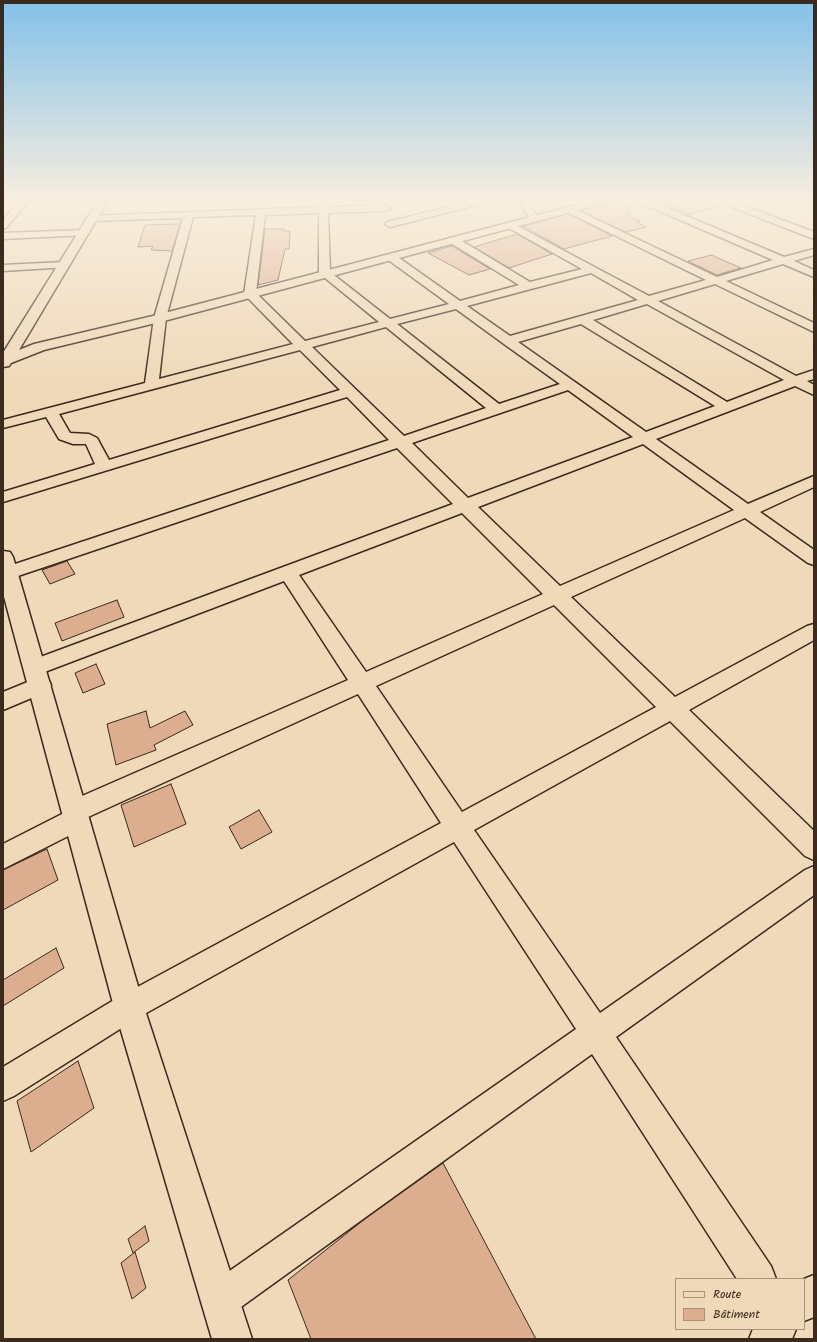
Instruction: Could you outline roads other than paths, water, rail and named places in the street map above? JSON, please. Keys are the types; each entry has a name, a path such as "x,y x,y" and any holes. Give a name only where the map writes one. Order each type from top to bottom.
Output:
{"main road":[{"path":"4,362 66,262"},
{"path":"4,362 38,347 160,318 371,262"},
{"path":"5,565 129,1007 221,1299 232,1339"}],"street":[{"path":"151,386 160,318 176,262"},
{"path":"254,262 250,294 814,848"},
{"path":"325,262 325,273 496,409"},
{"path":"401,262 458,305 814,559"},
{"path":"488,262 528,286"},
{"path":"576,262 814,391"},
{"path":"677,262 814,328"},
{"path":"508,341 780,262"},
{"path":"784,262 814,274"},
{"path":"3,268 64,265"},
{"path":"3,424 51,413 591,270"},
{"path":"582,319 726,407"},
{"path":"3,701 37,677 288,573 814,374"},
{"path":"5,565 400,442 570,385"},
{"path":"3,497 349,392"},
{"path":"51,413 64,436 73,439 89,439 92,441 104,466"},
{"path":"3,857 76,815 361,683 814,481"},
{"path":"288,573 596,1033 757,1278"},
{"path":"3,1085 129,1007 814,631"},
{"path":"221,1299 814,879"},
{"path":"805,1301 814,1293"},
{"path":"768,1339 777,1330"}]}
